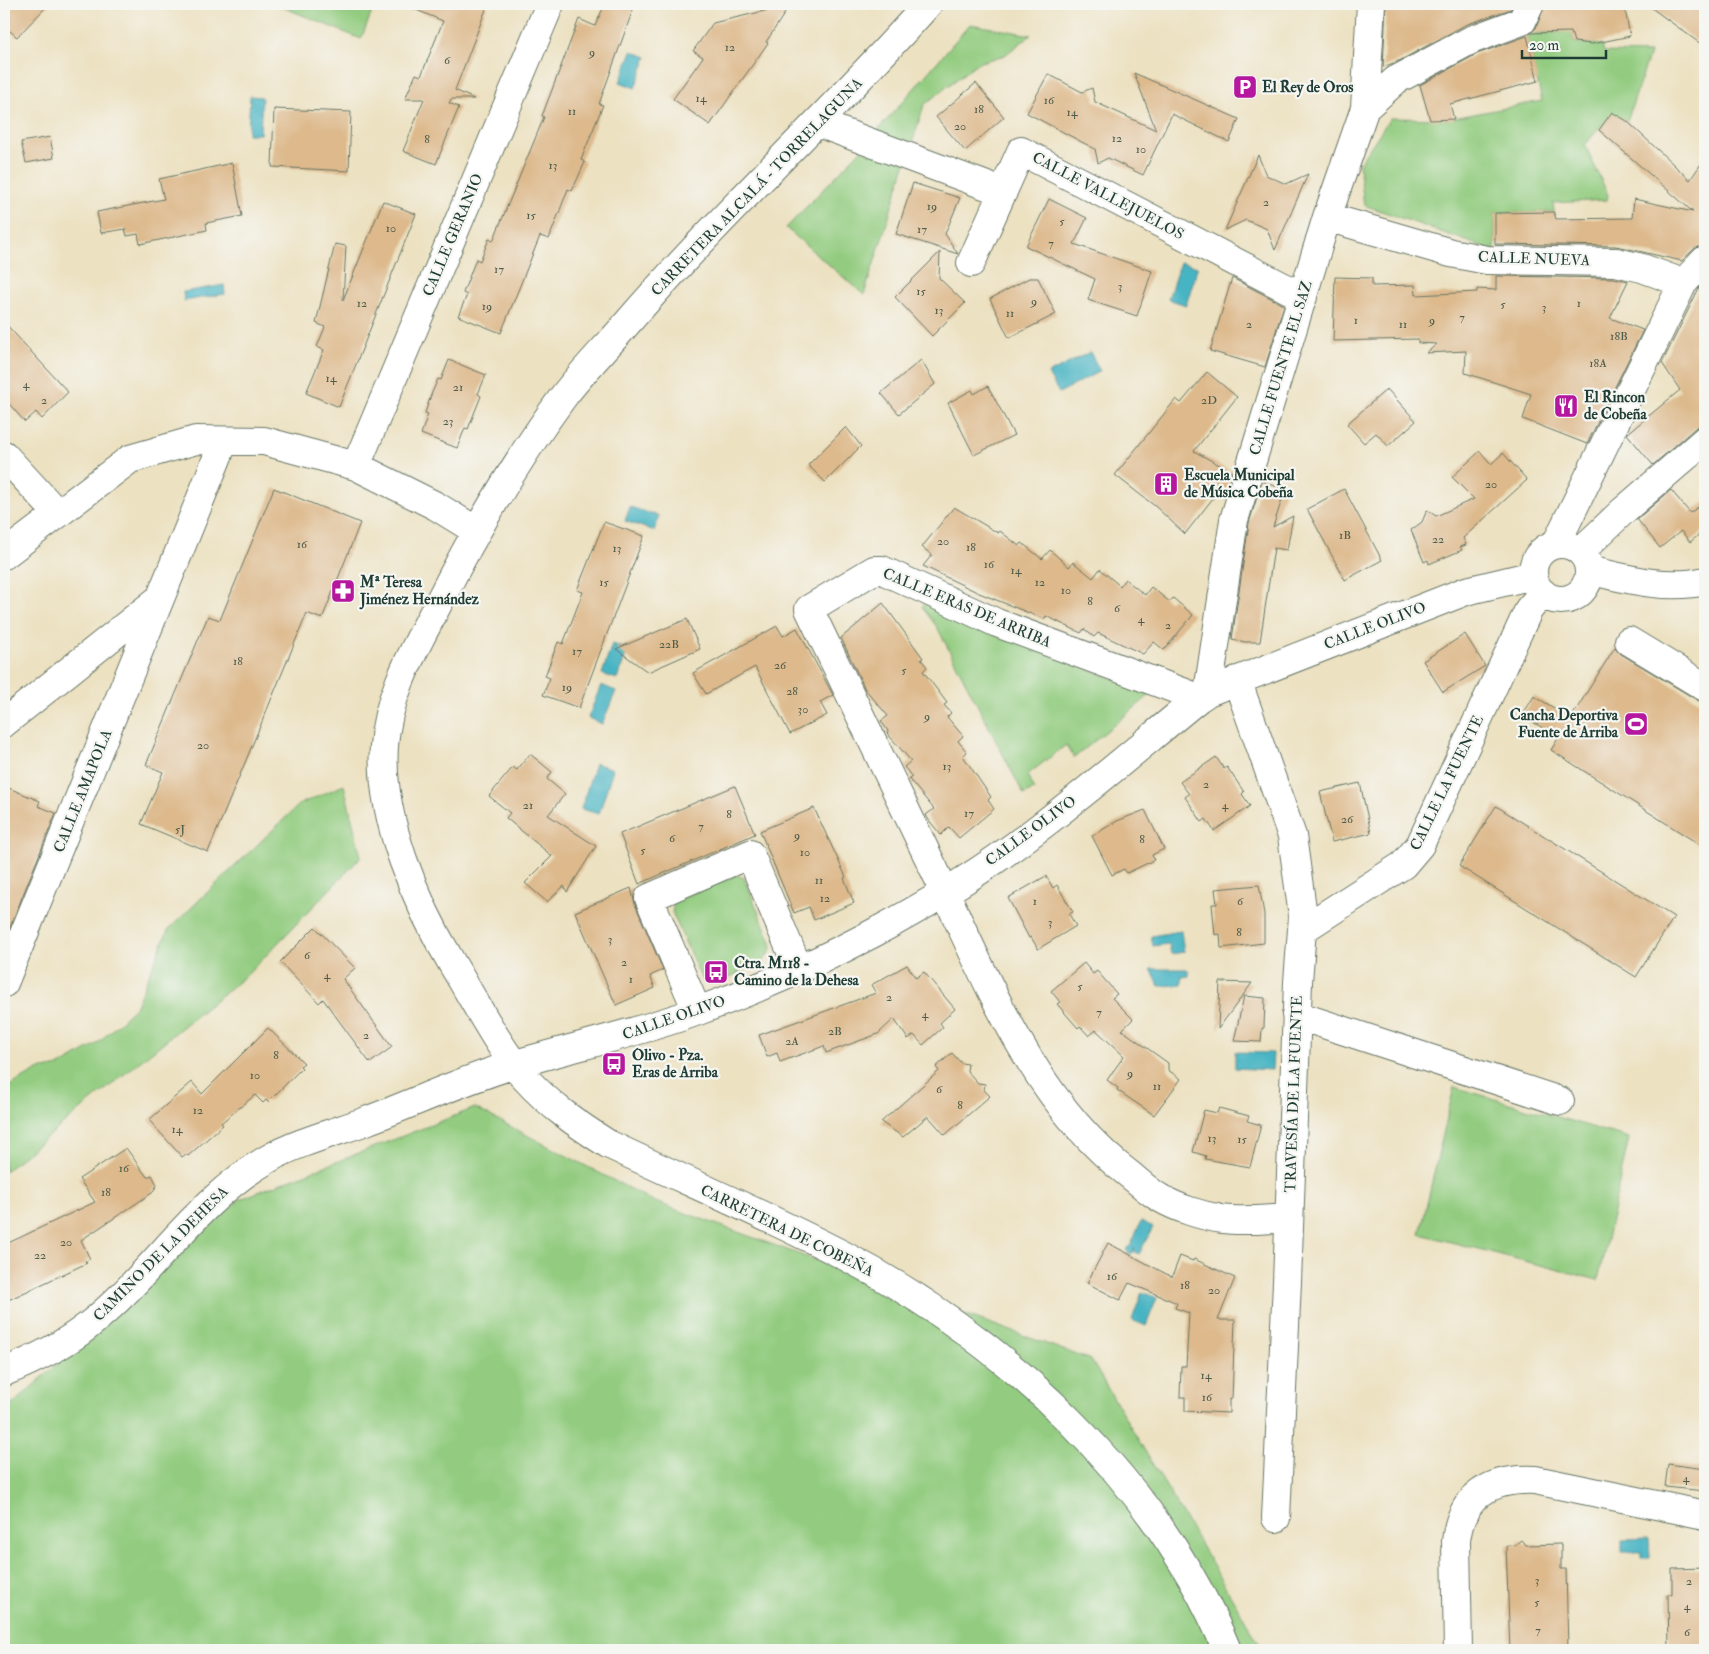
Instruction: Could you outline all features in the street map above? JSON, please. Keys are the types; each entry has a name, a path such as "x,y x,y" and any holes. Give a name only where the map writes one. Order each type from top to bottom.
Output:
{"street":[{"name":"CALLE GERANIO","path":"356,466 550,4"},
{"name":"CARRETERA ALCALÁ - TORRELAGUNA","path":"515,1064 445,952 432,927 396,837 384,775 384,748 387,722 404,669 475,530 564,396 680,262 867,73 928,4"},
{"path":"1365,108 1371,4"},
{"path":"1365,108 1396,80 1471,40 1522,21 1530,4"},
{"name":"CALLE FUENTE EL SAZ","path":"1204,695 1234,520 1327,217 1365,108"},
{"path":"818,123 1003,192"},
{"name":"CALLE VALLEJUELOS","path":"971,263 1022,151 1303,297"},
{"name":"CALLE NUEVA","path":"1327,217 1451,253 1478,258 1616,262 1642,268 1683,283"},
{"path":"1705,260 1683,283 1575,555 1588,581 1583,591 1574,598 1552,599 1538,584 1534,564 1538,555 1546,548 1575,555 1627,579 1672,584 1705,581"},
{"path":"4,555 130,459 196,440 264,441 356,466 436,506 475,530"},
{"path":"1575,555 1705,440"},
{"name":"CALLE AMAPOLA","path":"4,983 224,441"},
{"path":"4,455 57,513"},
{"name":"CALLE ERAS DE ARRIBA","path":"945,892 809,609 874,570 882,570 997,623 1204,695"},
{"name":"CALLE OLIVO","path":"515,1064 625,1035 697,1012 799,970 945,892 1034,832 1204,695 1237,680 1466,591 1538,584"},
{"name":"CALLE LA FUENTE","path":"1302,930 1403,865 1412,857 1420,845 1529,609 1538,584"},
{"name":"CALLE AMAPOLA","path":"4,723 160,598"},
{"path":"1629,641 1705,687"},
{"name":"TRAVESÍA DE LA FUENTE","path":"1237,680 1292,836 1303,916 1296,1015 1276,1518"},
{"path":"697,1012 649,898 750,854 799,970"},
{"path":"945,892 992,994 1018,1040 1052,1094 1090,1140 1159,1198 1189,1210 1223,1219 1289,1218"},
{"path":"1296,1015 1560,1101"},
{"name":"CAMINO DE LA DEHESA","path":"4,1372 70,1339 90,1324 111,1306 200,1211 225,1189 271,1157 515,1064"},
{"name":"CARRETERA DE COBEÑA","path":"515,1064 538,1091 563,1114 608,1144 843,1255 960,1326 1013,1368 1059,1409 1104,1458 1142,1505 1174,1550 1227,1650"},
{"path":"1458,1650 1457,1525 1462,1513 1470,1502 1493,1485 1509,1480 1535,1480 1705,1515"}],"green space":[{"path":"275,4 375,4 361,39"},
{"path":"1568,21 1574,42 1602,45 1604,52 1650,53 1627,121 1612,113 1585,145 1608,195 1607,200 1553,203 1554,212 1495,213 1495,251 1364,205 1359,164 1390,118 1448,119 1542,101 1527,36 1540,33 1564,32"},
{"path":"970,24 1031,35 1005,55 977,63 924,105 864,295 786,228 859,152"},
{"path":"924,604 1150,693 1150,695 1074,758 1066,745 1027,775 1034,789 1024,795 937,627 922,607"},
{"path":"344,785 361,857 249,973 4,1172 4,1089 38,1070 60,1066 97,1044 135,1008 168,930 300,804"},
{"path":"736,875 744,878 772,948 764,960 720,982 708,982 701,978 672,912 675,901"},
{"path":"1454,1087 1629,1138 1598,1280 1420,1234"},
{"path":"475,1108 655,1202 1091,1360 1263,1650 4,1650 4,1412 240,1199"}],"water":[{"path":"632,51 647,57 635,88 620,82"},
{"path":"250,96 262,97 260,134 248,134"},
{"path":"1180,262 1198,267 1186,305 1168,299"},
{"path":"224,285 225,294 184,301 183,292"},
{"path":"1090,352 1100,371 1059,393 1048,374"},
{"path":"630,507 659,516 654,531 625,521"},
{"path":"612,644 628,649 617,679 602,674"},
{"path":"601,685 616,691 602,724 588,718"},
{"path":"595,763 613,769 599,814 581,809"},
{"path":"1181,931 1184,952 1171,954 1169,944 1153,946 1151,936"},
{"path":"1151,969 1187,969 1189,976 1182,977 1182,985 1159,986"},
{"path":"1235,1052 1273,1053 1272,1070 1235,1068"},
{"path":"1141,1221 1153,1227 1139,1254 1135,1252 1134,1247 1133,1253 1129,1254 1126,1249 1131,1245"},
{"path":"1142,1292 1157,1298 1146,1326 1132,1320"},
{"path":"1649,1539 1650,1558 1641,1558 1641,1552 1622,1552 1622,1540"}],"building":[{"path":"4,4 49,4 17,37 4,26"},
{"path":"402,4 488,4 455,90 474,99 451,99 449,103 459,107 436,164 403,151 424,99 405,99 416,74 421,76 443,21"},
{"path":"605,4 635,4 599,104 603,105 581,160 585,162 572,191 568,189 549,239 540,236 501,333 458,316 467,295 463,293 476,259 480,261 489,239 493,241 544,117 542,116 579,19 595,26"},
{"path":"1386,4 1513,4 1511,9 1465,25 1401,60 1383,67"},
{"path":"1545,4 1624,4 1630,36 1592,44 1574,42 1571,32 1530,33 1536,28"},
{"path":"1646,4 1705,4 1705,47"},
{"path":"790,5 766,42 768,43 710,125 673,99 703,57 693,51 713,23"},
{"path":"1527,36 1538,81 1450,104 1454,119 1430,120 1420,85 1477,54"},
{"path":"1134,73 1239,119 1229,142 1172,114 1143,175 1108,158 1098,163 1095,149 1027,113 1048,74 1082,92 1092,88 1095,102 1156,130"},
{"path":"976,83 1004,117 965,151 936,117"},
{"path":"274,109 351,112 349,171 272,167"},
{"path":"1612,112 1627,121 1690,180 1705,158 1705,245 1694,249 1682,261 1616,246 1495,244 1495,213 1554,212 1556,219 1632,218 1634,199 1693,212 1599,130"},
{"path":"50,137 54,158 26,163 21,142"},
{"path":"1258,155 1266,175 1286,184 1308,174 1275,250 1267,229 1246,220 1225,230"},
{"path":"232,163 242,216 206,223 207,230 140,244 138,234 127,236 125,229 101,233 97,212 164,199 159,179"},
{"path":"913,183 960,198 945,234 958,254 896,234"},
{"path":"1049,199 1087,218 1074,244 1152,271 1137,316 1088,300 1095,279 1026,246"},
{"path":"383,201 416,214 339,407 306,393 324,350 317,347 325,327 316,323 335,244 346,246 343,300"},
{"path":"940,252 939,278 965,303 932,336 895,297"},
{"path":"1496,276 1614,278 1628,281 1610,318 1643,330 1587,444 1523,419 1531,394 1465,373 1466,351 1426,353 1437,344 1418,343 1418,339 1333,341 1335,277 1372,278 1372,286 1415,285 1416,295 1477,292 1477,289 1496,290"},
{"path":"1029,278 1038,278 1056,314 1009,338 990,299"},
{"path":"1232,278 1284,305 1265,367 1210,351"},
{"path":"1705,282 1705,423 1695,428 1653,465 1627,434 1680,390 1662,363 1699,288"},
{"path":"4,322 68,392 42,419 36,412 25,422 4,398"},
{"path":"449,360 486,375 478,394 481,396 468,429 465,428 457,448 421,434 428,414 425,413 431,395 438,379 441,380"},
{"path":"921,360 935,384 899,414 881,393"},
{"path":"1207,372 1237,397 1194,451 1232,472 1224,498 1217,493 1185,534 1156,507 1115,475 1176,399 1181,403"},
{"path":"988,386 1014,435 974,455 948,403 972,390 974,394"},
{"path":"1387,389 1416,421 1388,446 1376,433 1364,443 1347,424"},
{"path":"846,427 861,446 825,482 808,465"},
{"path":"1480,451 1491,464 1503,453 1527,480 1463,538 1466,545 1460,547 1462,550 1429,564 1428,560 1424,562 1411,530 1422,522 1427,510 1436,516 1474,499 1452,477"},
{"path":"1262,481 1285,490 1273,527 1293,516 1287,550 1274,548 1260,642 1245,642 1232,639 1249,523"},
{"path":"274,488 360,523 322,619 307,613 208,852 141,824 163,772 146,765 208,616 220,620"},
{"path":"1344,489 1382,560 1345,580 1307,509"},
{"path":"1671,490 1690,513 1705,502 1705,530 1690,542 1681,531 1660,548 1637,519"},
{"path":"954,507 998,533 1000,531 1019,546 1022,543 1042,559 1050,550 1069,567 1073,562 1093,578 1100,569 1120,586 1125,579 1145,595 1151,587 1170,602 1173,598 1193,615 1164,650 1154,642 1143,654 1098,633 1094,637 1084,629 1081,633 1046,616 1044,619 979,593 923,566 932,555 922,547"},
{"path":"604,522 644,536 579,708 543,695 550,678 545,676 558,642 563,644 583,592 577,590"},
{"path":"883,603 923,658 921,659 927,667 923,671 947,703 944,705 951,713 947,717 963,736 958,741 967,752 963,756 991,797 988,800 994,809 959,838 949,827 941,835 928,819 926,815 934,809 909,779 912,777 904,767 911,761 887,733 888,731 881,721 888,716 865,689 841,638"},
{"path":"687,619 700,649 648,672 616,649"},
{"path":"777,626 783,636 797,628 833,695 820,702 827,715 790,734 755,667 706,694 693,673"},
{"path":"1465,634 1485,666 1443,692 1423,661"},
{"name":"Cancha Deportiva Fuente de Arriba","path":"1615,647 1621,654 1705,703 1705,848 1551,750 1559,737 1522,716 1534,696 1571,718"},
{"path":"530,754 552,772 547,779 565,794 548,815 596,846 567,892 564,886 547,902 525,883 552,856 506,818 510,813 489,796 513,767 517,770"},
{"path":"1216,757 1224,769 1227,767 1244,792 1242,794 1250,806 1214,831 1206,819 1202,822 1185,797 1189,794 1180,782"},
{"path":"1360,783 1371,833 1332,842 1320,792"},
{"path":"4,786 40,801 38,806 56,813 4,942"},
{"path":"735,786 755,834 639,884 620,834"},
{"path":"1496,806 1674,917 1636,977 1459,866"},
{"path":"814,808 846,877 844,878 854,903 814,920 809,907 794,913 760,831"},
{"path":"1145,810 1164,849 1152,855 1154,860 1127,873 1124,869 1112,875 1092,836 1117,821"},
{"path":"1046,876 1053,888 1057,885 1073,912 1069,914 1076,926 1038,949 1031,937 1029,938 1008,898"},
{"path":"1259,885 1264,914 1264,943 1221,948 1220,934 1215,935 1212,904 1217,904 1215,889"},
{"path":"631,888 635,904 663,970 650,976 655,988 616,1005 575,912"},
{"path":"315,927 355,968 343,979 392,1047 370,1063 323,999 319,1003 280,962"},
{"path":"1084,963 1093,974 1097,971 1117,994 1112,998 1133,1019 1122,1030 1168,1063 1168,1070 1181,1079 1154,1115 1117,1090 1118,1088 1107,1080 1124,1056 1096,1030 1089,1036 1080,1026 1078,1028 1057,1004 1060,1002 1051,991"},
{"path":"907,965 916,978 924,972 955,1009 940,1023 943,1027 923,1045 914,1035 908,1039 894,1019 878,1034 826,1053 824,1046 780,1062 777,1053 767,1057 759,1035 876,993 871,985"},
{"path":"1220,982 1252,983 1218,1029"},
{"path":"1244,996 1265,998 1264,1028 1262,1028 1261,1042 1234,1041"},
{"path":"268,1028 304,1063 300,1066 302,1068 268,1102 266,1100 263,1103 255,1095 221,1123 223,1125 188,1156 186,1154 182,1157 149,1120 192,1082 202,1094"},
{"path":"952,1053 961,1063 968,1064 967,1071 978,1083 985,1084 984,1090 990,1096 945,1135 928,1116 903,1137 881,1122 939,1071 936,1067"},
{"path":"1219,1108 1249,1116 1247,1121 1261,1125 1250,1167 1205,1159 1206,1156 1193,1152 1204,1110 1217,1113"},
{"path":"126,1148 147,1177 152,1175 157,1185 152,1193 81,1240 90,1259 85,1261 87,1263 4,1302 4,1245 95,1202 79,1179"},
{"path":"1108,1243 1172,1277 1180,1256 1193,1261 1194,1259 1235,1278 1218,1320 1235,1320 1232,1399 1229,1399 1229,1413 1185,1411 1185,1397 1180,1397 1181,1366 1186,1366 1189,1313 1175,1308 1177,1303 1129,1283 1120,1300 1087,1283"},
{"path":"1668,1464 1705,1469 1705,1491 1665,1487"},
{"path":"1521,1540 1526,1545 1561,1544 1561,1569 1566,1569 1568,1650 1510,1650 1506,1546 1515,1545"},
{"path":"1705,1568 1705,1650 1669,1650 1668,1594 1672,1594 1672,1569"}],"place":[{"name":"El Rey de Oros","path":"1245,87"},
{"name":"El Rincon de Cobeña","path":"1566,406"},
{"name":"Escuela Municipal de Música Cobeña","path":"1166,484"},
{"name":"Mª Teresa Jiménez Hernández","path":"343,591"},
{"name":"Cancha Deportiva Fuente de Arriba","path":"1636,724"},
{"name":"Ctra. M118 - Camino de la Dehesa","path":"716,972"},
{"name":"Olivo - Pza. Eras de Arriba","path":"614,1064"}]}
